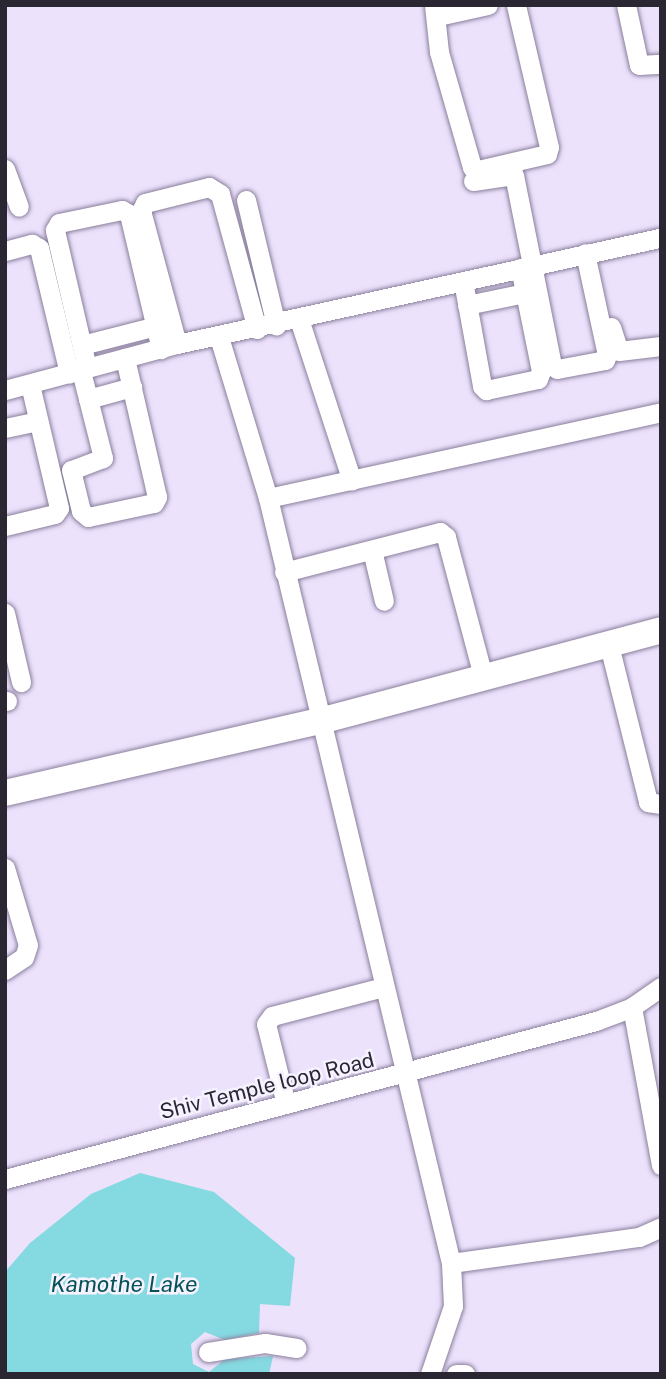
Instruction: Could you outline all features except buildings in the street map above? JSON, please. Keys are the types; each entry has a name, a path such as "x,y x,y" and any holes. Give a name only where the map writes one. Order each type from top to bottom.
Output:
{"street":[{"path":"488,5 436,11 439,52 472,167 478,170 547,154 549,147 516,5"},
{"path":"625,5 639,65 661,64"},
{"path":"463,281 482,386 486,390 538,379 541,371 525,293 532,265 522,173 524,169 550,162"},
{"path":"5,169 19,207"},
{"path":"474,181 514,174 552,365 557,369 605,360 590,251"},
{"path":"169,346 141,211 145,203 209,187 220,194 266,327"},
{"path":"246,200 266,327"},
{"path":"79,371 82,345 55,230 59,223 122,210 129,214 156,326 169,346"},
{"path":"5,390 169,346 266,327 590,251 661,238"},
{"path":"5,251 32,244 39,248 88,399 103,458 71,470 80,511 88,517 154,503 157,496 125,358"},
{"path":"590,251 615,348 628,353 661,346"},
{"path":"467,305 525,293"},
{"path":"299,319 352,481"},
{"path":"82,345 156,326"},
{"path":"219,337 268,498 404,1075 632,1007 661,987"},
{"path":"5,526 55,514 59,508 30,383"},
{"path":"88,399 132,387"},
{"path":"268,498 661,412"},
{"path":"5,428 38,421"},
{"path":"284,572 440,532 446,537 483,676"},
{"path":"372,550 384,601"},
{"path":"5,613 21,682"},
{"path":"5,793 320,721 661,630"},
{"path":"609,645 648,802 661,804"},
{"path":"5,868 28,945 24,957 5,970"},
{"path":"286,1104 266,1024 272,1016 383,987"},
{"path":"632,1007 661,1166"},
{"name":"Shiv Temple loop Road","path":"5,1178 404,1075 451,1263 453,1306 429,1374"},
{"path":"451,1263 639,1237 661,1227"},
{"path":"208,1352 265,1343 296,1348"},
{"path":"456,1374 465,1374"}],"water":[{"name":"Kamothe Lake","path":"140,1173 214,1192 295,1258 290,1306 260,1304 259,1333 225,1340 205,1332 191,1344 193,1364 209,1372 225,1359 273,1356 269,1374 5,1374 5,1272 30,1243 91,1194"}]}
